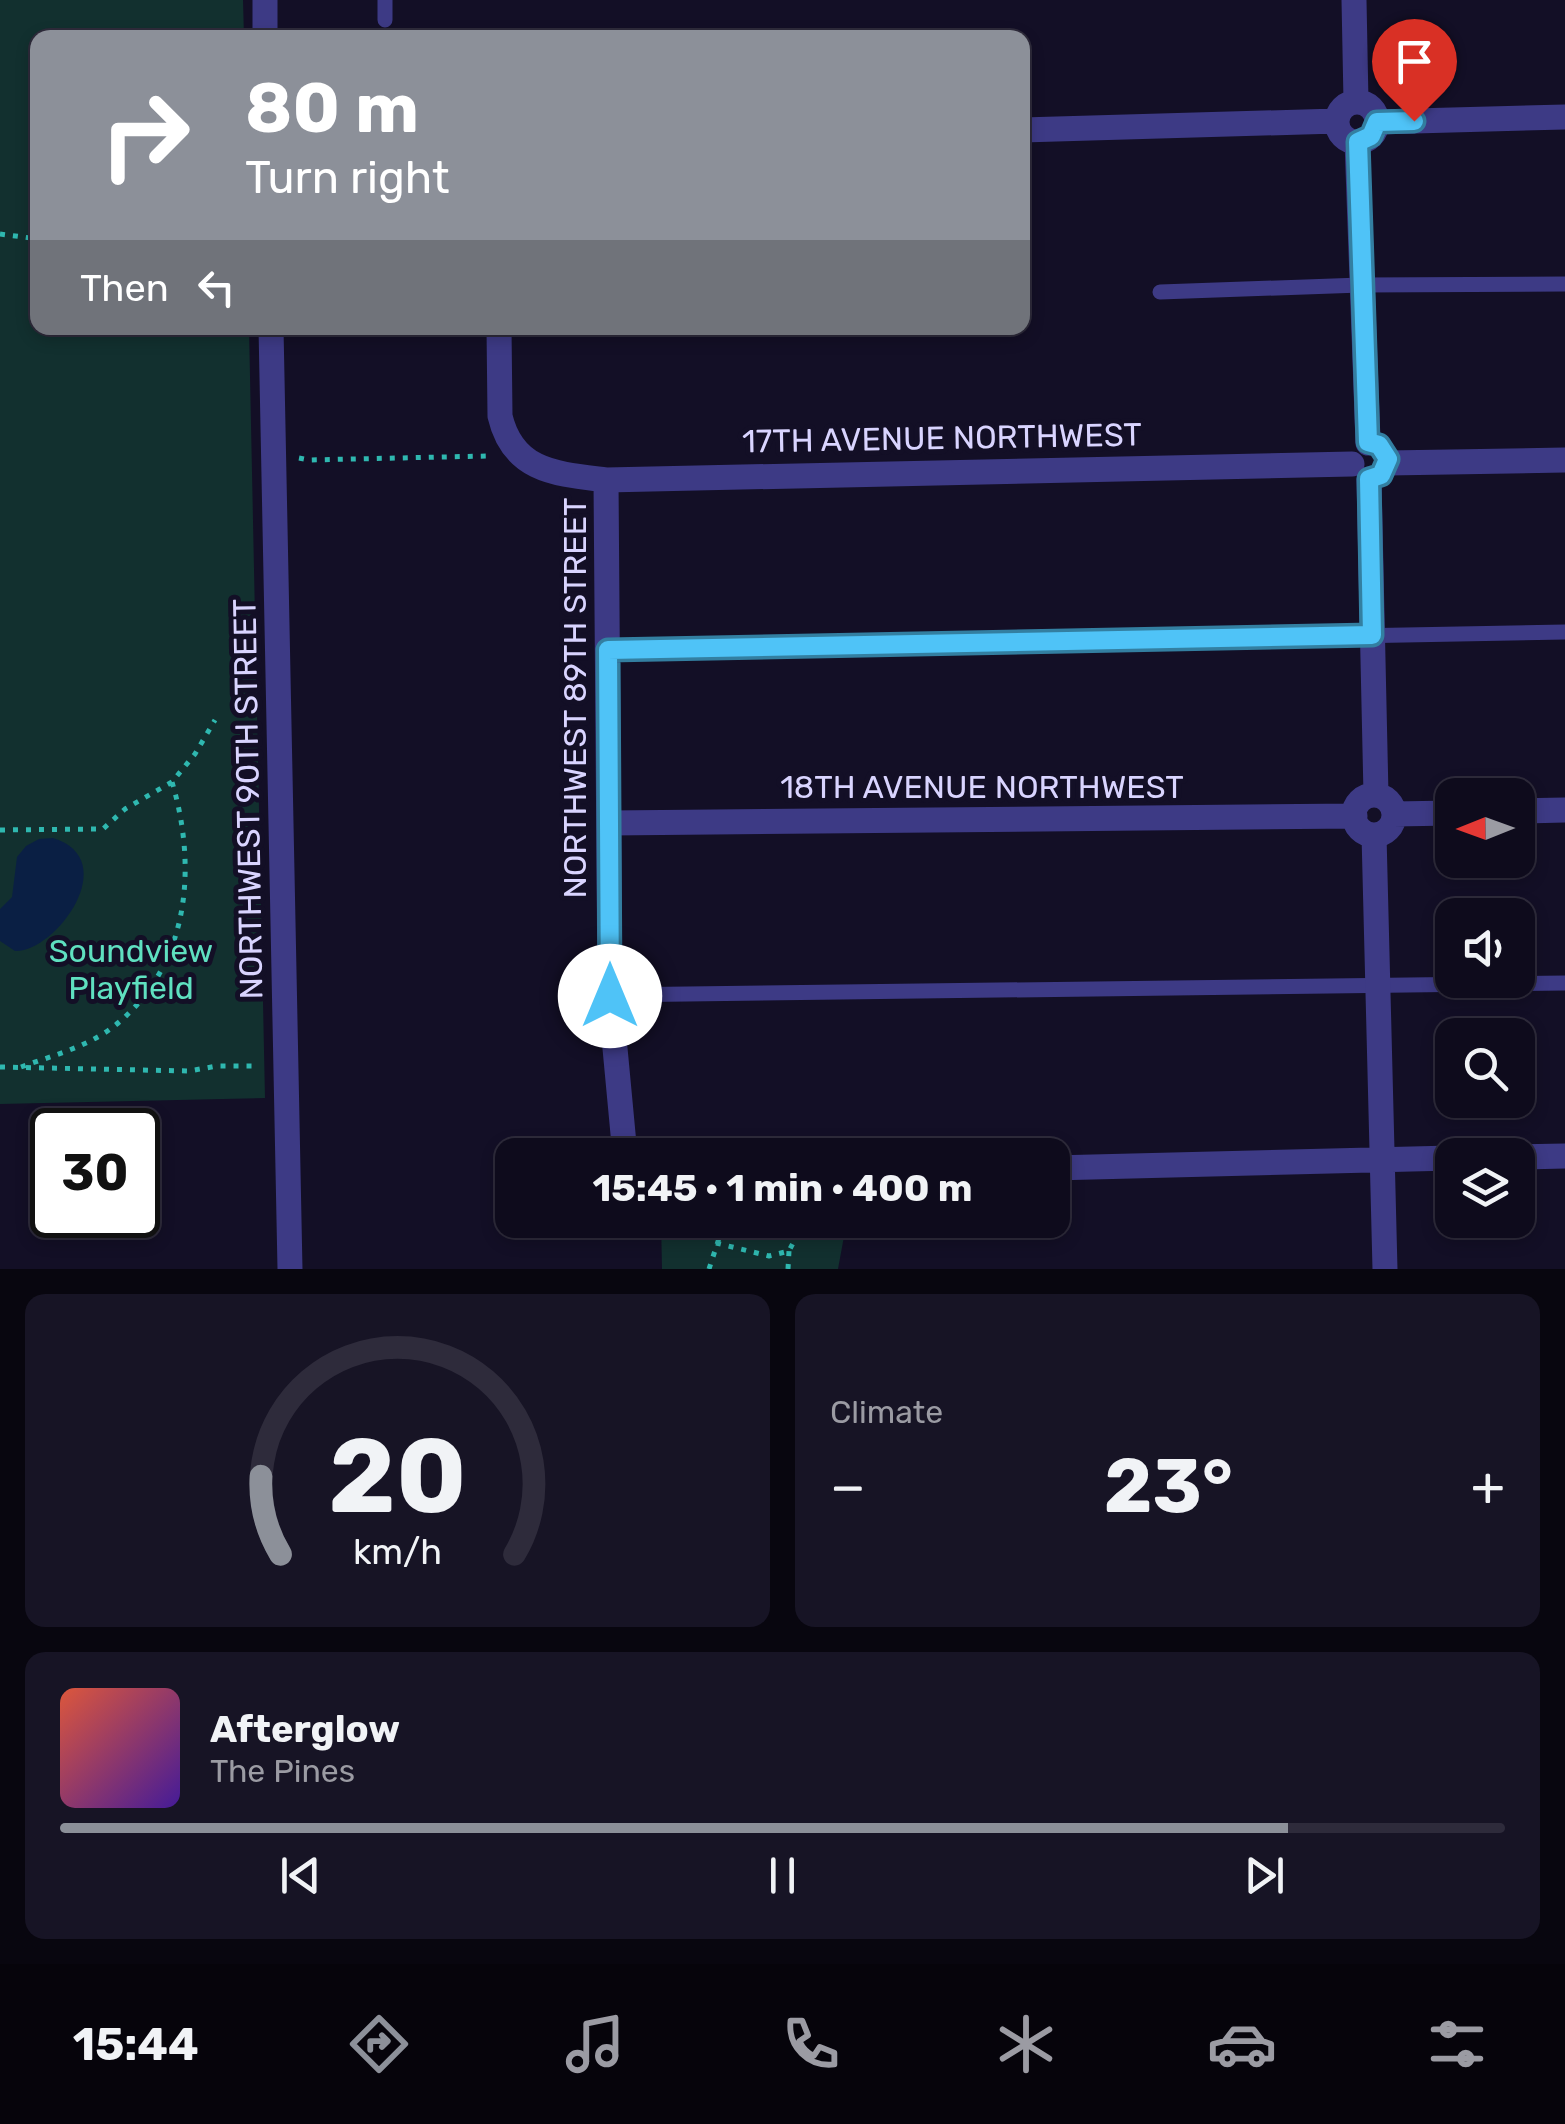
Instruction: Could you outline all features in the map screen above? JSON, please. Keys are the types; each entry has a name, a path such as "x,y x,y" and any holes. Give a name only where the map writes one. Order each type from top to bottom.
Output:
{"street":[{"path":"264,0 265,30"},
{"path":"1354,0 1356,102"},
{"path":"1356,102 1371,107 1377,122 1371,136 1358,142 1342,136 1337,121 1345,105 1356,102"},
{"path":"1377,122 1565,117"},
{"path":"1030,130 1337,121"},
{"path":"1358,142 1368,442 1356,448 1370,468 1372,635 1385,805 1388,829 1374,835 1360,828 1355,816 1363,799 1385,805 1435,810"},
{"name":"NORTHWEST 90TH STREET","path":"270,335 290,1269"},
{"path":"499,335 503,430 527,460"},
{"name":"17TH AVENUE NORTHWEST","path":"527,460 564,475 606,480 1370,468 1565,460"},
{"name":"NORTHWEST 89TH STREET","path":"606,480 610,996 623,1138"},
{"path":"1535,811 1565,810"},
{"name":"18TH AVENUE NORTHWEST","path":"610,822 1355,816"},
{"path":"1374,835 1385,1269"},
{"path":"1535,1157 1565,1156"},
{"path":"1070,1168 1435,1158"}],"lane":[{"path":"385,0 385,20"},
{"path":"1160,292 1362,285 1565,284"},
{"path":"608,650 1565,632"},
{"path":"610,996 1565,983"}],"path":[{"path":"0,234 30,238"},
{"path":"308,460 527,460"},
{"path":"0,830 103,829 124,809 172,782 196,754 215,720"},
{"path":"21,1066 68,1051 111,1028 140,1001 166,966 178,928 185,885 186,840 172,782"},
{"path":"0,1067 134,1072 252,1066"},
{"path":"709,1269 718,1238"},
{"path":"788,1269 789,1251 796,1238"},
{"path":"716,1243 768,1256 789,1251"}],"green space":[{"name":"Soundview Playfield","path":"0,0 243,0 244,30 30,30 30,335 249,335 265,1098 0,1104"},
{"path":"661,1238 844,1238 838,1269 662,1269"}],"water":[{"path":"53,838 73,849 83,865 83,884 76,904 48,937 31,948 15,951 0,941 0,909 12,897 17,857 39,839"}],"route":[{"path":"610,996 608,650 1372,635 1369,479 1381,475 1388,459 1379,445 1368,442 1358,142 1371,136 1377,122 1414,121"}]}
